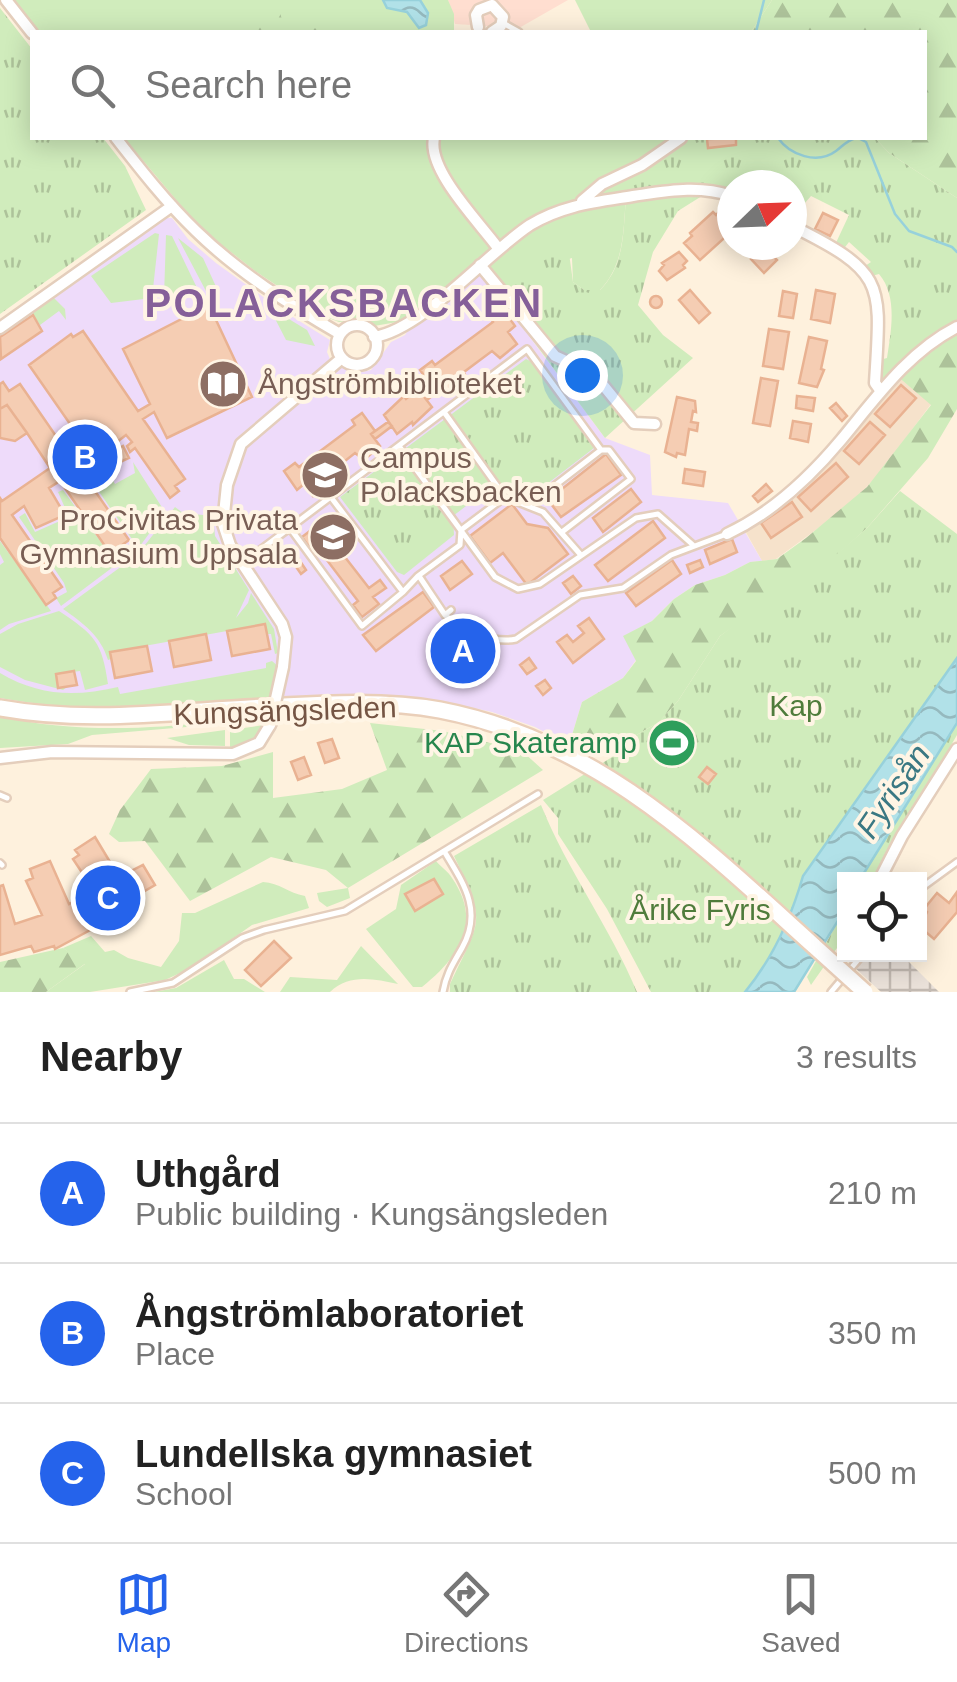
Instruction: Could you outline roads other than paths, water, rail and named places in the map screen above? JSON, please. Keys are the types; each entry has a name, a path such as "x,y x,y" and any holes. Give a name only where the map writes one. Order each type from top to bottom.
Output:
{"main road":[{"name":"Kungsängsleden","path":"0,708 51,716 116,717 387,704 438,710 488,722 592,766 651,805 865,992"}],"street":[{"path":"6,0 30,30"},
{"path":"481,30 476,16 479,10 489,5 501,11 503,22 483,30"},
{"path":"118,140 172,206 226,258 340,334"},
{"path":"434,140 438,164 498,248"},
{"path":"374,336 375,352 367,362 354,365 342,358 337,346 346,329 359,326 374,336 387,335 415,319 498,248 534,223 581,202 602,184 642,166 678,140"},
{"path":"581,202 697,188 717,193"},
{"path":"0,328 172,206"},
{"path":"807,234 842,251 868,277 880,319 875,383 880,390"},
{"path":"480,264 555,356 585,364 634,423 655,424"},
{"path":"727,534 773,505 805,477 838,444 880,390 932,341 957,327"},
{"path":"0,758 52,752 233,754 259,744 270,725 286,638 282,624 230,545 222,524 227,486 236,452 342,358"},
{"path":"884,872 957,749"}],"lane":[{"path":"503,22 515,30"},
{"path":"242,563 527,350 601,450"},
{"path":"444,412 505,497 543,512 580,554"},
{"path":"399,446 495,577 518,589 540,584 636,518 658,514 692,545"},
{"path":"522,503 549,490 601,450 610,450 632,479 562,532"},
{"path":"330,496 403,592"},
{"path":"290,528 362,626 460,544 461,530 505,497"},
{"path":"418,576 459,627 506,641 516,639 580,594 623,588 670,554 727,534"},
{"path":"485,585 495,577"},
{"path":"130,992 173,983 242,938 345,911 538,794"},
{"path":"444,851 473,914 464,945 446,974 444,992"},
{"path":"927,884 957,862"},
{"path":"831,992 856,962"}],"water":[{"path":"383,0 420,0 428,13 426,25 419,28 407,12 387,8"},
{"name":"Fyrisån","path":"957,658 957,723 865,872 837,872 837,922 794,992 745,992 780,937 803,876"}],"waterway":[{"path":"756,30 764,0"},
{"path":"780,140 812,158 829,155 852,140"},
{"path":"862,140 895,214 909,231 957,252"}],"place":[{"name":"Ångströmbiblioteket","path":"223,384"},
{"name":"Ångströmlaboratoriet","path":"85,457"},
{"name":"Campus Polacksbacken","path":"325,475"},
{"name":"ProCivitas Privata Gymnasium Uppsala","path":"333,537"},
{"name":"Uthgård","path":"463,651"},
{"name":"KAP Skateramp","path":"672,743"},
{"name":"Lundellska gymnasiet","path":"108,898"}],"district":[{"name":"POLACKSBACKEN","path":"344,303"}],"park label":[{"name":"Kap","path":"796,706"},
{"name":"Årike Fyris","path":"700,910"}]}
